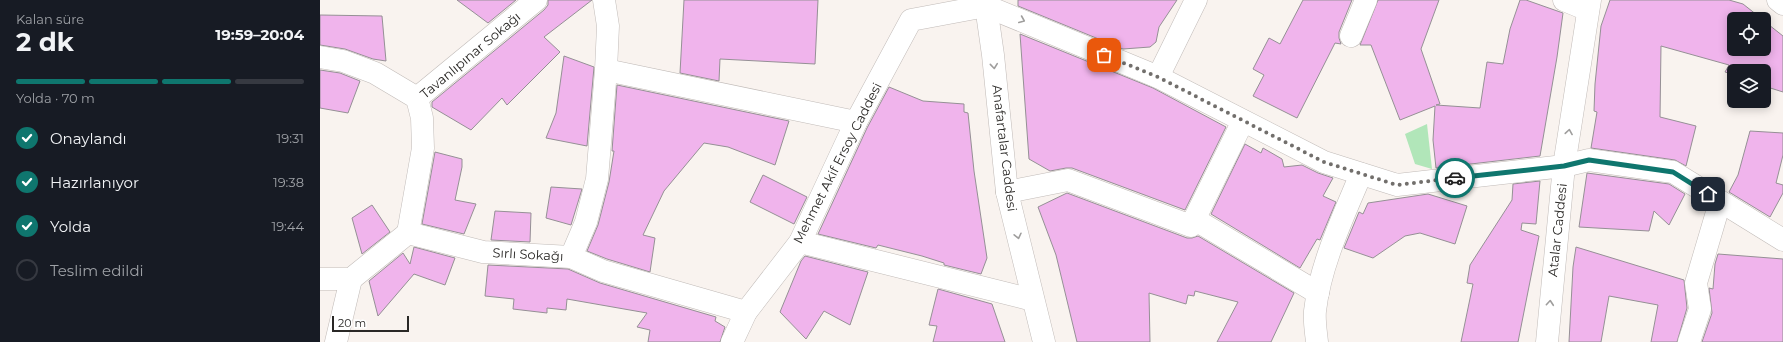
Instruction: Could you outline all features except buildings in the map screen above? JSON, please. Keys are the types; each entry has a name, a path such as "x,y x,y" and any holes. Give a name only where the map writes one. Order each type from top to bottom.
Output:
{"street":[{"name":"Tavanlıpınar Sokağı","path":"408,233 423,148 422,118 417,98 536,0"},
{"path":"571,257 586,222 597,178 608,26 604,0"},
{"path":"1158,77 1196,0"},
{"path":"1351,36 1366,0"},
{"path":"1564,0 1589,5"},
{"path":"1778,0 1783,4"},
{"path":"986,3 1158,77 1324,162 1397,185 1564,166 1589,160 1673,172 1783,240"},
{"name":"Mehmet Akif Ersoy Caddesi","path":"732,342 746,312 800,242 856,122 911,20 986,3"},
{"name":"Anafartalar Caddesi","path":"986,3 993,55 1007,192 1044,342"},
{"name":"Atalar Caddesi","path":"1547,342 1564,166 1589,5"},
{"path":"320,57 343,61 375,73 417,98"},
{"path":"606,70 856,122"},
{"path":"1007,192 1068,180 1191,226 1243,121"},
{"path":"1316,342 1315,313 1318,293 1335,237 1361,174"},
{"path":"1689,342 1700,309 1696,283 1720,202"},
{"path":"1194,219 1318,293"},
{"path":"336,342 351,279 408,233"},
{"name":"Sırlı Sokağı","path":"408,233 483,252 571,257 603,271 746,312"},
{"path":"800,242 1033,300"},
{"path":"320,279 351,279"}],"green space":[{"path":"1427,124 1432,169 1415,164 1405,134"}],"way so far":[{"path":"1104,55 1158,77 1324,162 1397,185 1455,178"}],"route":[{"path":"1455,178 1564,166 1589,160 1673,172 1708,194"}]}
